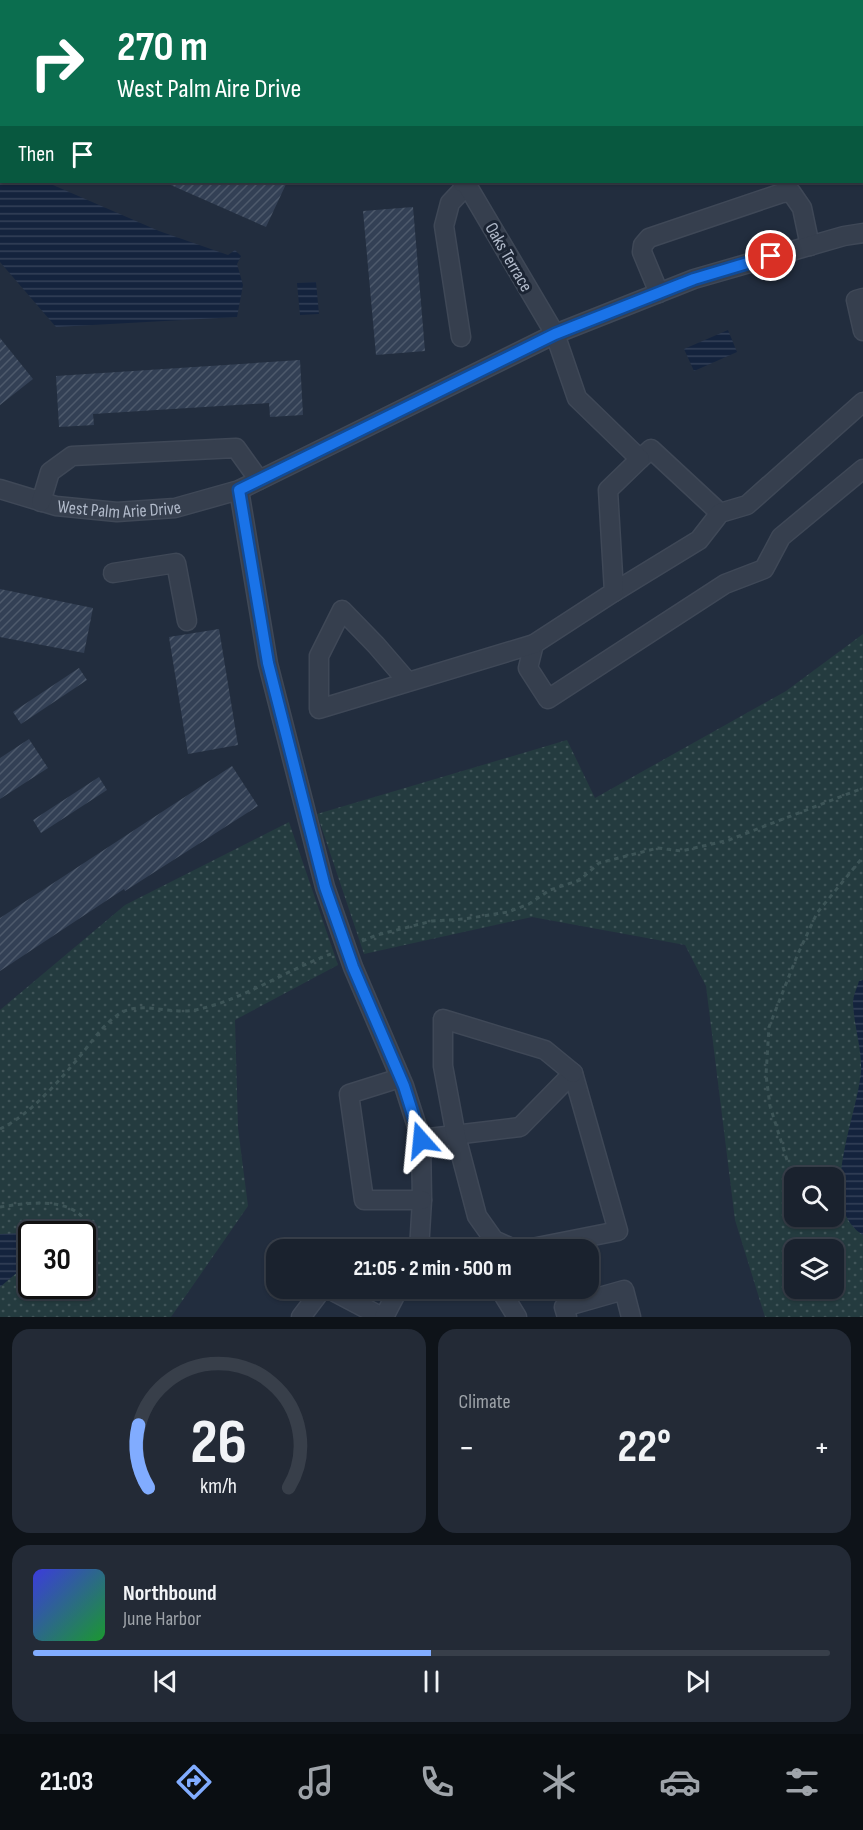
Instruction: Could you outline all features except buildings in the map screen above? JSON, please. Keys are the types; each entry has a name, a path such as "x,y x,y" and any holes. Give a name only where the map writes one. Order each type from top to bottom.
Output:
{"street":[{"name":"Oaks Terrace","path":"464,183 555,334 577,398 640,459"},
{"path":"461,337 444,226 450,203 464,183"},
{"path":"659,292 642,252 643,245 650,238 782,192 791,192 799,203 810,246"},
{"name":"West Palm Arie Drive","path":"0,489 56,506 117,513 176,508 239,490 555,334 694,279 843,236 863,233"},
{"path":"863,298 856,300 863,331"},
{"path":"408,682 342,610 319,656 319,708 408,682 534,644 699,540 720,513 747,505 863,402"},
{"path":"41,502 50,472 72,456 236,448 259,480"},
{"path":"614,592 608,490 651,449 720,513"},
{"path":"534,644 528,668 548,699 725,584 764,569 781,537 863,469"},
{"path":"239,490 268,663 325,887 346,948 400,1078 421,1140 422,1200 420,1239"},
{"path":"113,573 176,563 187,621"},
{"path":"493,1239 477,1216 456,1136 443,1066 443,1019 545,1050 573,1073 618,1231 578,1239"},
{"path":"421,1140 520,1127 573,1073"},
{"path":"400,1078 349,1094 364,1200 422,1200"},
{"path":"567,1317 564,1307 624,1290 631,1317"},
{"path":"301,1317 316,1299"},
{"path":"347,1299 383,1317 393,1299"},
{"path":"506,1299 517,1317"}],"path":[{"path":"0,1129 56,1084 110,1021 130,1008 176,1012 196,1010 239,995 316,959 377,935 432,921 508,912 528,904 550,890 580,880 599,863 658,848 681,851 729,840 863,788"},
{"path":"787,1160 770,1106 767,1085 769,1027 797,956 817,914 863,857"},
{"path":"0,1207 28,1203 62,1206 82,1216 86,1221"}],"green space":[{"path":"863,634 863,1317 765,1317 735,1220 706,986 685,945 532,917 364,954 317,814 567,740 595,798 786,691"},
{"path":"289,822 338,965 235,1020 238,1128 248,1206 171,1317 0,1317 0,1010 125,905"}],"water":[{"path":"0,183 48,183 159,231 228,255 235,250 241,256 237,264 243,285 237,317 56,327 0,262"},
{"path":"316,282 319,314 300,315 297,283"},
{"path":"728,330 737,352 694,371 684,349"},
{"path":"863,980 863,1235 849,1221 844,1208 844,1167 842,1167 861,1071 853,1003 859,981"},
{"path":"18,1233 18,1272 0,1287 0,1234"}],"route":[{"path":"421,1140 404,1086 353,967 325,887 268,663 239,490 555,334 694,279 771,256"}]}
